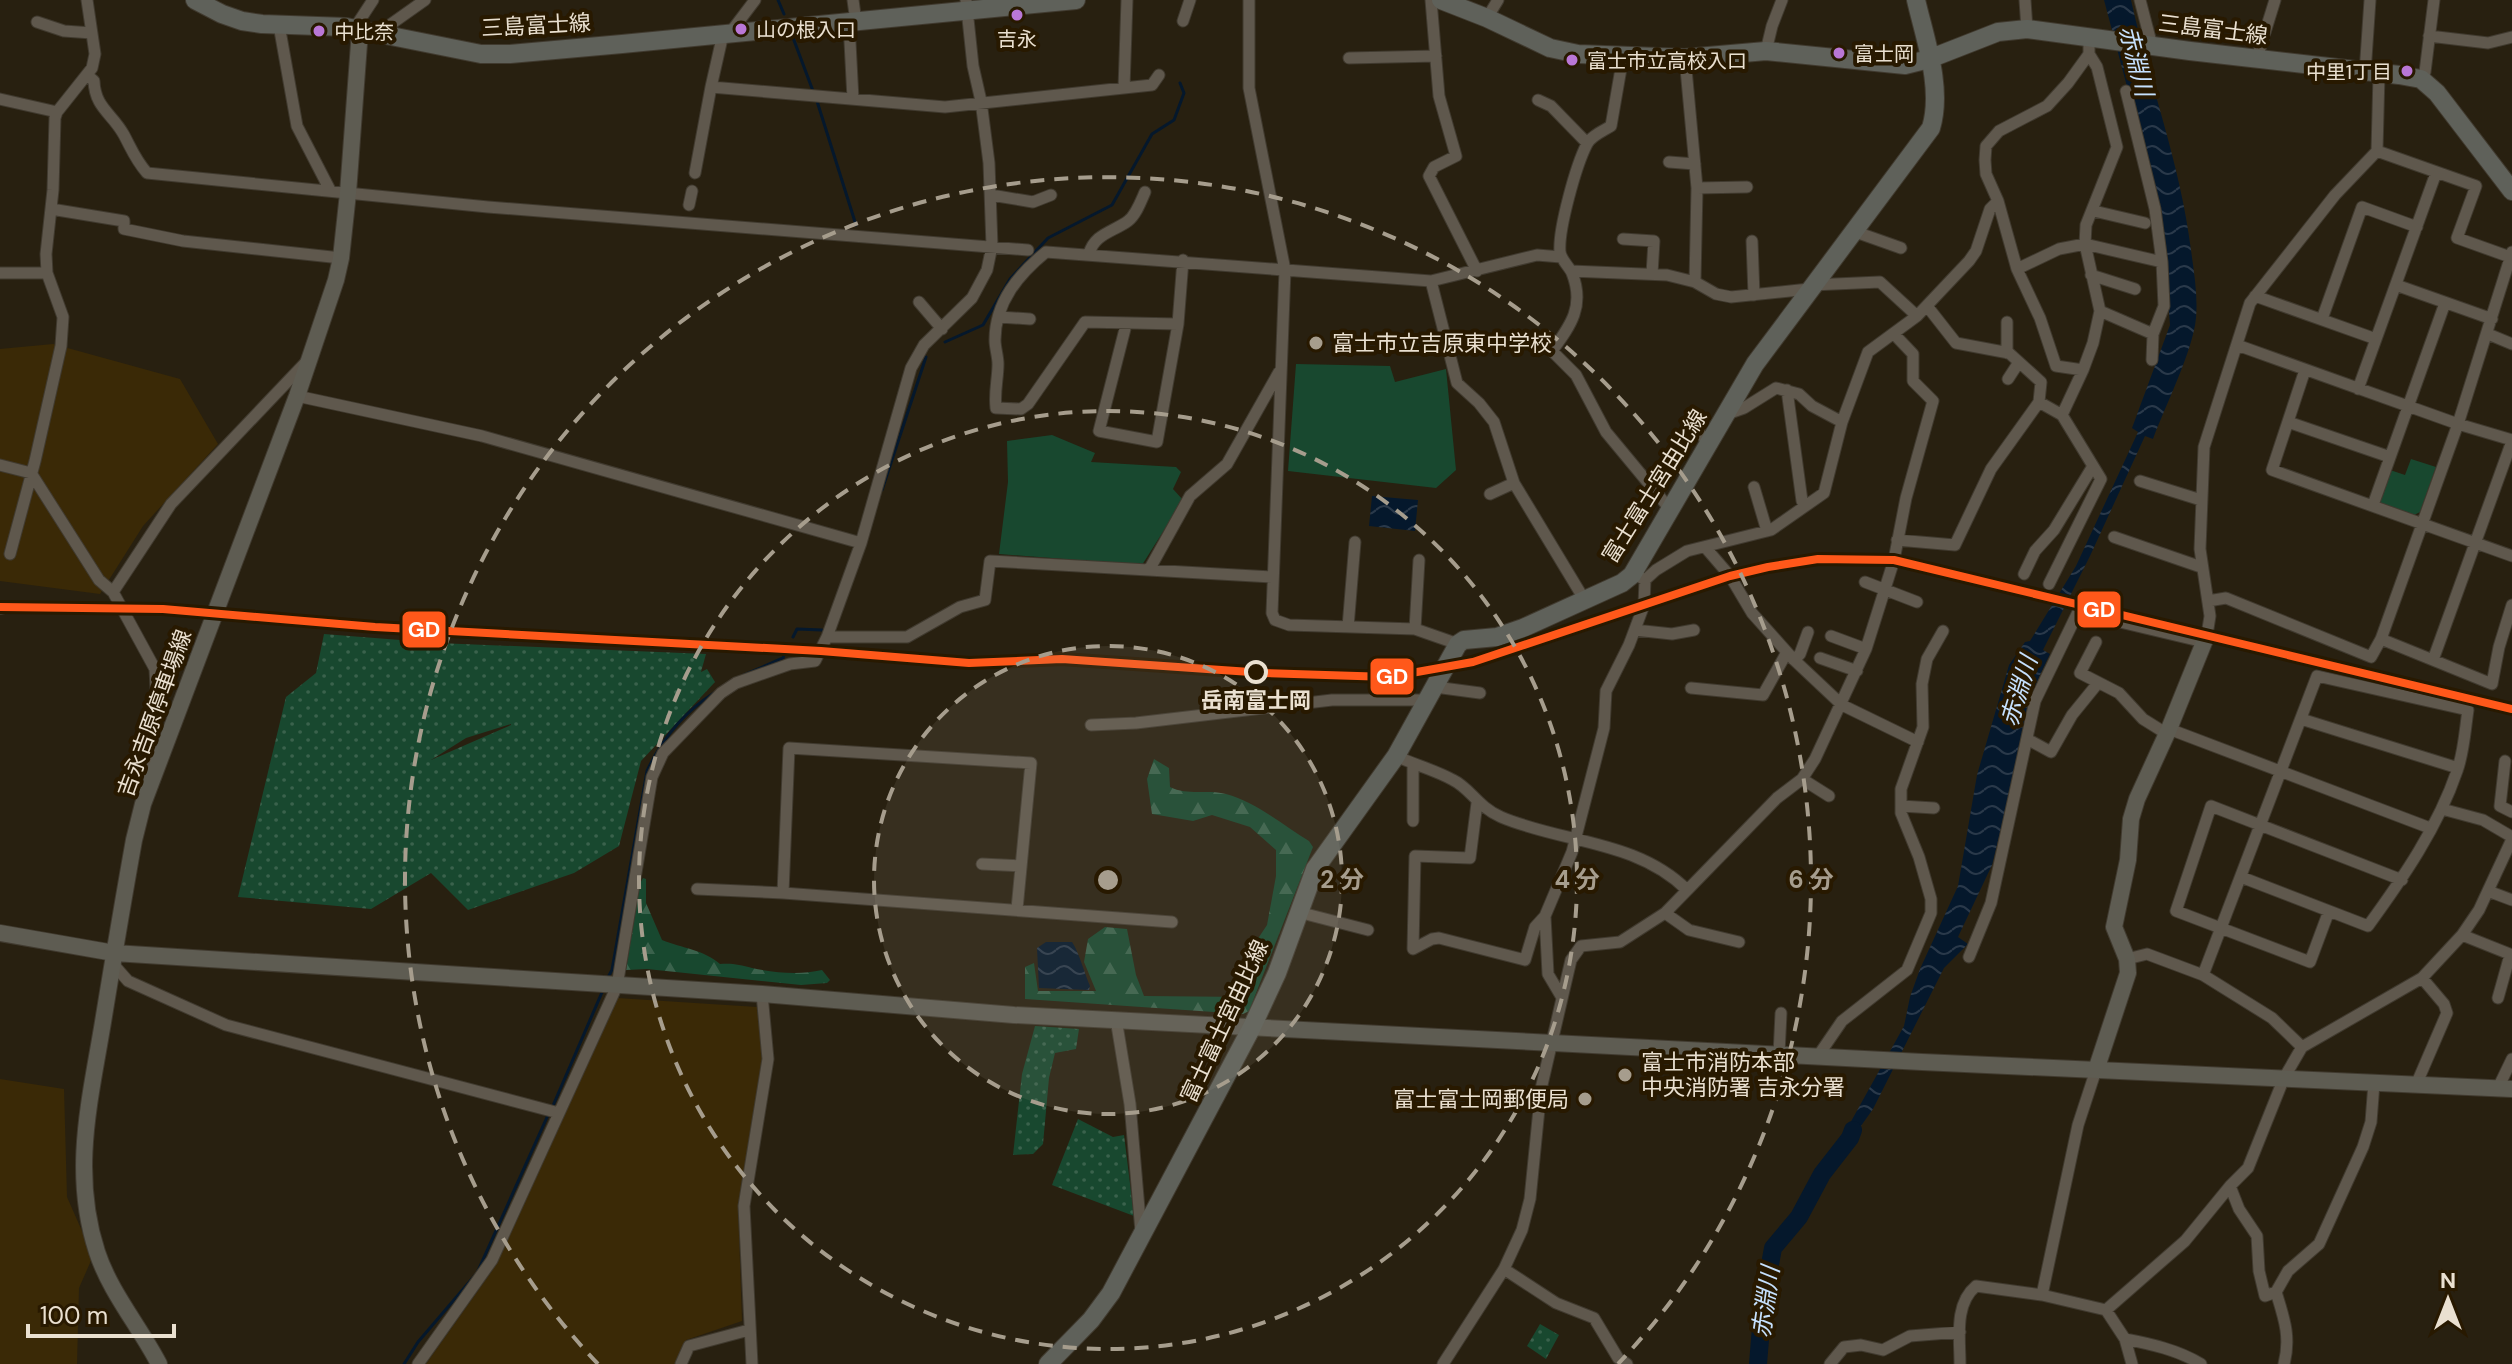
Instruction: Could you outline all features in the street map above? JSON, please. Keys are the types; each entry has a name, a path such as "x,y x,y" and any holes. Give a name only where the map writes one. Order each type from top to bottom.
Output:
{"main road":[{"name":"三島富士線","path":"195,0 242,21 324,25 461,51 510,54 852,22 966,6 1076,0"},
{"name":"三島富士線","path":"1441,0 1487,18 1525,39 1578,54 1685,58 1766,51 1905,65 1998,32 2027,29 2089,46 2111,40 2421,79"},
{"name":"富士富士宮由比線","path":"1048,1364 1091,1320 1111,1293 1252,1027 1277,973 1315,869 1327,849 1405,760 1431,694 1458,644 1464,640 1497,637 1523,628 1639,576 1669,508 1755,364 1931,128 1934,91 1916,0"},
{"path":"2421,79 2447,105 2512,191"}],"street":[{"path":"10,554 61,346 63,317 47,273 46,254 57,112 92,68 95,54 87,0"},
{"path":"364,31 373,0"},
{"path":"364,31 425,0"},
{"path":"695,173 711,87 726,34 755,0"},
{"path":"853,0 853,99"},
{"path":"1124,88 1127,0"},
{"path":"1183,21 1190,0"},
{"path":"1249,0 1249,88 1285,270 1272,613 1280,623 1415,629 1458,644"},
{"path":"1431,0 1439,96 1456,156 1434,167 1429,176 1477,271"},
{"path":"1487,18 1498,0"},
{"path":"1766,51 1782,0"},
{"path":"2025,0 2027,29"},
{"path":"2140,0 2151,46"},
{"path":"2257,58 2275,0"},
{"path":"2042,1295 2078,1125 2125,986 2127,959 2114,927 2128,860 2131,819 2206,639 2210,616 2201,567 2204,447 2250,303 2335,195 2377,151 2370,0"},
{"path":"2421,79 2434,0"},
{"path":"418,1364 492,1260 617,986 652,777 663,753 721,693 736,683 790,664 815,661 827,637 861,543 911,368 924,345 972,298 987,270 992,246 991,195 981,101 973,66 966,6"},
{"path":"37,22 64,31 92,33"},
{"path":"279,25 297,126 330,190"},
{"name":"吉永吉原停車場線","path":"159,1364 97,1252 83,1181 86,1129 134,840 150,783 297,396 341,258 364,31"},
{"path":"2429,36 2488,43 2512,37"},
{"path":"2083,370 2056,366 2040,318 2017,269 1998,201 1986,174 1986,146 1999,131 2047,106 2068,83 2089,46"},
{"path":"2062,415 2093,343 2100,311 2085,244 2086,225 2117,147 2089,46"},
{"path":"1349,58 1436,56"},
{"path":"1623,57 1611,126 1587,143 1565,213 1561,257 1571,271 1578,296 1577,311 1572,325 1552,351 1576,375 1606,432 1669,508"},
{"path":"1685,58 1697,188 1695,282"},
{"path":"87,75 94,81 94,97 123,134 134,159 147,173 488,207 687,214 1028,250"},
{"path":"711,87 945,107 1152,85 1159,75"},
{"path":"2126,91 2155,209 2162,262 2164,306 2153,334 2152,360"},
{"path":"0,99 57,112"},
{"path":"1538,100 1551,106 1587,143"},
{"path":"2208,601 2226,598 2371,657 2381,639 2458,424 2511,255 2457,238 2476,186 2377,151"},
{"path":"1669,162 1695,164"},
{"path":"2358,389 2436,173"},
{"path":"1697,188 1747,187"},
{"path":"687,214 692,191"},
{"path":"1089,254 1091,246 1104,234 1131,219 1145,192"},
{"path":"991,195 1033,202 1051,195"},
{"path":"1477,803 1470,858 1415,856 1413,949 1439,938 1525,960 1535,927 1545,916 1576,838 1604,728 1606,691 1644,605 1639,576 1656,570 1687,551 1767,531 1824,493 1842,422 1868,352 1917,316 1976,251 1990,209 1998,201"},
{"path":"2322,319 2362,207 2417,227"},
{"path":"51,209 124,221 124,229 183,241 341,258"},
{"path":"2094,211 2145,223"},
{"path":"1853,231 1901,248"},
{"path":"1623,239 1654,241 1652,274"},
{"path":"1752,241 1754,295"},
{"path":"2017,269 2059,249 2085,244 2162,262"},
{"path":"1178,324 1085,322 1028,404 1021,409 996,408 994,393 998,364 995,340 999,317 1012,286 1027,267 1046,252 1431,281 1537,255 1561,257"},
{"path":"1126,325 1099,431 1157,442 1178,324 1183,260"},
{"path":"1571,271 1652,274 1695,282 1716,294 1731,297 1880,282 1917,316"},
{"path":"0,273 47,273"},
{"path":"2091,275 2135,289"},
{"path":"1431,281 1457,383 1494,422 1514,483 1584,599"},
{"path":"2396,285 2492,319"},
{"path":"2255,296 2376,339"},
{"path":"919,302 942,329"},
{"path":"2373,505 2445,303"},
{"path":"1897,540 1955,545 1991,469 2039,402 2041,382 2019,362 2007,353 1956,343 1927,306"},
{"path":"2100,311 2153,334"},
{"path":"999,317 1030,319"},
{"path":"2007,322 2007,353"},
{"path":"1443,1364 1504,1269 1522,1230 1530,1199 1541,1089 1571,960 1581,946 1620,942 1665,913 1777,798 1802,779 1815,759 1857,671 1884,591 1933,401 1913,381 1913,354 1894,334"},
{"path":"2488,334 2512,344"},
{"path":"2237,345 2458,424 2512,440 2433,660"},
{"path":"113,592 171,504 308,360"},
{"path":"2008,379 2019,362"},
{"path":"1149,570 1190,496 1227,464 1281,370"},
{"path":"2305,370 2272,470 2512,556"},
{"path":"1727,414 1744,408 1776,388 1787,390 1842,422"},
{"path":"1787,390 1802,501 1805,504"},
{"path":"297,396 482,436 861,543"},
{"path":"2039,402 2062,415 2101,479 2049,584"},
{"path":"2288,422 2390,457"},
{"path":"1690,423 1708,442"},
{"path":"0,465 31,473 99,580 113,592 155,669 157,707 148,768 150,783"},
{"path":"2024,574 2035,551 2054,530 2093,466"},
{"path":"2140,481 2201,500"},
{"path":"1490,494 1514,483"},
{"path":"1754,487 1767,531"},
{"path":"2114,537 2201,567"},
{"path":"1348,627 1355,542"},
{"path":"1705,547 1730,576 1752,613 1790,656 1842,705 1918,742"},
{"path":"1415,629 1419,560"},
{"path":"827,637 907,637 960,607 985,600 990,561 1272,577"},
{"path":"1865,582 1917,602"},
{"path":"2381,639 2492,684 2512,605"},
{"path":"1969,957 1991,903 2035,701 2078,612 2206,639"},
{"path":"1635,630 1672,634 1694,630"},
{"path":"1818,1056 1842,1021 1907,970 1931,913 1931,899 1901,806 1904,775 1918,742 1924,717 1922,684 1927,659 1943,631"},
{"path":"1691,688 1763,695 1790,656 1800,654 1808,632"},
{"path":"1831,636 1866,649"},
{"path":"2096,642 2080,673 2119,693 2143,719 2168,732 2430,828"},
{"path":"1820,658 1857,671"},
{"path":"2203,975 2317,676 2468,710 2458,768 2442,809 2402,880 2368,926 2241,877"},
{"path":"2027,739 2051,752 2072,715 2098,683"},
{"path":"1091,725 1136,723 1321,701 1480,693"},
{"path":"2301,719 2458,768"},
{"path":"783,893 789,748 1031,763 1017,909"},
{"path":"1413,821 1405,760 1456,781 1477,803 1503,818 1613,848 1666,871 1687,890"},
{"path":"2505,761 2500,806 2512,812"},
{"path":"1802,779 1829,796"},
{"path":"1901,806 1934,808"},
{"path":"2329,911 2310,962 2176,911 2211,806 2402,880"},
{"path":"2106,1310 2185,1241 2248,1168 2284,1078 2302,1047 2422,978 2462,935 2479,910 2512,841 2483,820 2442,809"},
{"path":"982,864 1021,866"},
{"path":"697,889 1172,922"},
{"path":"2488,891 2512,900"},
{"path":"1298,912 1368,930"},
{"path":"1665,913 1689,930 1739,942"},
{"path":"1545,916 1548,974 1561,996"},
{"path":"0,933 114,959 762,994 1014,1015 1922,1062 2505,1088 2512,1059"},
{"path":"2462,935 2511,955 2504,992"},
{"path":"2127,959 2147,954 2203,975 2272,1018 2302,1047"},
{"path":"114,959 128,981 226,1025 559,1113"},
{"path":"2416,1085 2447,1013 2444,1004 2422,978"},
{"path":"752,1364 744,1206 768,1059 762,994"},
{"path":"1779,1054 1781,1013"},
{"path":"1116,1019 1130,1104 1142,1238"},
{"path":"2230,1186 2239,1209 2257,1236 2259,1271 2265,1296 2276,1292 2288,1271 2319,1244 2326,1230 2363,1147 2371,1122 2374,1083"},
{"path":"1504,1269 1556,1303 1594,1318 1618,1358 1627,1364"},
{"path":"1960,1364 1961,1308 1968,1292 1976,1286 2042,1295 2106,1310 2125,1339 2132,1364"},
{"path":"2276,1292 2287,1328 2289,1346 2284,1364"},
{"path":"681,1364 689,1346 749,1330"},
{"path":"1830,1364 1844,1347 1861,1345 1883,1350 1910,1336 1960,1332"},
{"path":"2125,1339 2148,1343 2201,1364"}],"shaded area":[{"path":"53,344 180,379 218,444 143,526 100,594 0,581 0,349"},
{"path":"617,998 757,1007 763,1060 738,1206 742,1321 686,1340 677,1364 426,1364 492,1271"},
{"path":"0,1079 64,1089 67,1197 93,1256 79,1288 77,1364 0,1364"}],"green space":[{"path":"1296,364 1390,366 1395,382 1446,369 1456,470 1436,488 1288,471"},
{"path":"1052,435 1095,453 1091,462 1176,467 1181,472 1173,489 1183,500 1142,565 999,554 1008,482 1007,441"},
{"path":"2411,459 2436,467 2420,512 2414,515 2381,503 2379,498 2390,470 2405,475"},
{"path":"324,634 438,643 706,654 701,672 707,669 715,682 641,761 619,846 574,873 468,910 431,873 371,909 238,897 286,697 316,673","holes":["511,725 431,760 466,738"]},
{"path":"1154,759 1169,768 1170,787 1219,793 1248,802 1309,841 1313,847 1249,1011 1243,1014 1025,999 1025,967 1034,963 1038,991 1096,991 1084,962 1088,939 1105,927 1127,929 1136,975 1144,996 1249,997 1257,940 1267,925 1276,876 1276,850 1250,827 1212,815 1193,821 1152,814 1147,779"},
{"path":"643,878 646,879 646,903 662,940 700,952 720,964 787,973 822,970 830,980 827,983 801,985 647,969 626,970 639,885"},
{"path":"1035,1026 1079,1029 1076,1049 1055,1053 1049,1078 1043,1144 1033,1154 1013,1155 1022,1074"},
{"path":"1078,1119 1113,1137 1124,1135 1134,1216 1052,1185"},
{"path":"1540,1324 1559,1335 1546,1359 1527,1346"}],"water":[{"path":"2104,0 2131,0 2186,218 2196,293 2194,331 2153,439 2145,436 2043,650 2050,654 2039,677 1992,865 1958,937 1968,944 1944,968 1873,1109 1839,1157 1849,1125 1904,1026 1920,969 1958,886 1977,775 2009,665 2025,642 2030,641 2076,566 2138,432 2132,428 2170,325 2164,248 2143,147"},
{"path":"1372,496 1418,500 1415,531 1369,526"},
{"path":"1046,942 1072,942 1089,990 1039,988 1037,948"}],"waterway":[{"path":"778,0 784,14"},
{"path":"792,35 813,91"},
{"path":"945,342 983,325 1010,279 1048,238 1112,205 1152,134 1174,120 1184,93 1180,83"},
{"path":"816,98 856,225"},
{"path":"882,490 926,357"},
{"path":"793,637 797,629 822,630"},
{"path":"744,675 783,658 785,652"},
{"path":"607,979 612,970 647,771 675,727 714,693"},
{"path":"552,1108 603,990"},
{"path":"404,1364 418,1342 477,1273 548,1115"},
{"name":"赤淵川","path":"1758,1364 1763,1303 1773,1248 1799,1217 1822,1174 1853,1130"}],"railway":[{"path":"0,613 41,609"}],"transit line":[{"name":"GD","path":"0,607 163,609 375,627 821,651 969,663 1062,659 1265,673 1389,677 1473,662 1730,576 1768,567 1818,559 1894,560 2512,709"}],"place":[{"name":"吉永","path":"1017,15"},
{"name":"山の根入口","path":"741,29"},
{"name":"中比奈","path":"319,31"},
{"name":"富士岡","path":"1839,53"},
{"name":"富士市立高校入口","path":"1572,60"},
{"name":"中里1丁目","path":"2407,71"},
{"name":"富士市立吉原東中学校","path":"1316,343"},
{"name":"岳南富士岡","path":"1256,672"},
{"name":"富士市消防本部 中央消防署 吉永分署","path":"1625,1075"},
{"name":"富士富士岡郵便局","path":"1585,1099"}]}
